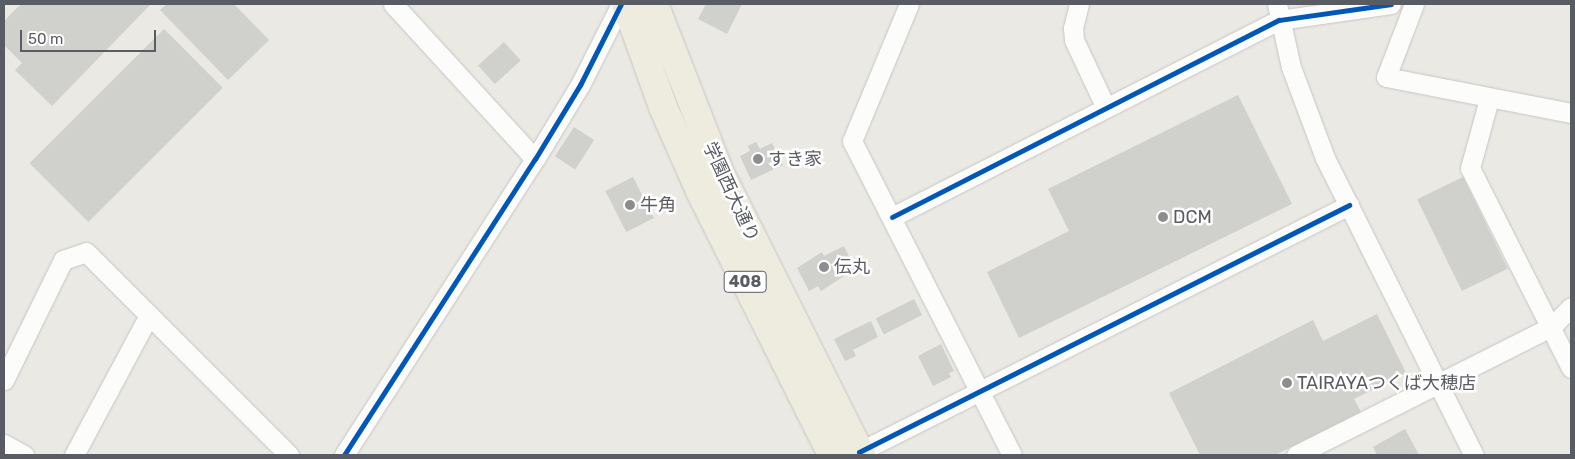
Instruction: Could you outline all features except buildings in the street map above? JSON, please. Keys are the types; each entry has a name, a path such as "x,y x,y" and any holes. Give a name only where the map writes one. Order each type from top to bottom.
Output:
{"highway":[{"name":"学園西大通り","path":"626,4 663,107 700,191 832,455"},
{"name":"学園西大通り","path":"654,4 720,173 860,454"}],"street":[{"path":"393,4 535,158"},
{"path":"344,455 580,85 621,4"},
{"path":"909,4 852,141 1012,455"},
{"path":"1079,4 1073,28 1074,40 1106,108"},
{"path":"892,217 1106,108 1278,12 1391,4"},
{"path":"1414,4 1386,77 1489,99 1571,112"},
{"path":"1278,12 1307,111 1349,205 1474,455"},
{"path":"1489,99 1470,168 1571,368"},
{"path":"860,454 1349,205"},
{"path":"4,380 63,260 86,252 290,455"},
{"path":"1307,453 1551,327 1571,307"},
{"path":"74,455 149,314"},
{"path":"4,444 24,455"}],"cycle path":[{"path":"344,455 535,159 580,85 621,4"},
{"path":"892,217 1279,20 1391,4"},
{"path":"859,452 1349,205"}],"place":[{"name":"すき家","path":"758,159"},
{"name":"牛角","path":"630,205"},
{"name":"DCM","path":"1163,217"},
{"name":"伝丸","path":"824,267"},
{"name":"TAIRAYAつくば大穂店","path":"1287,383"}]}
